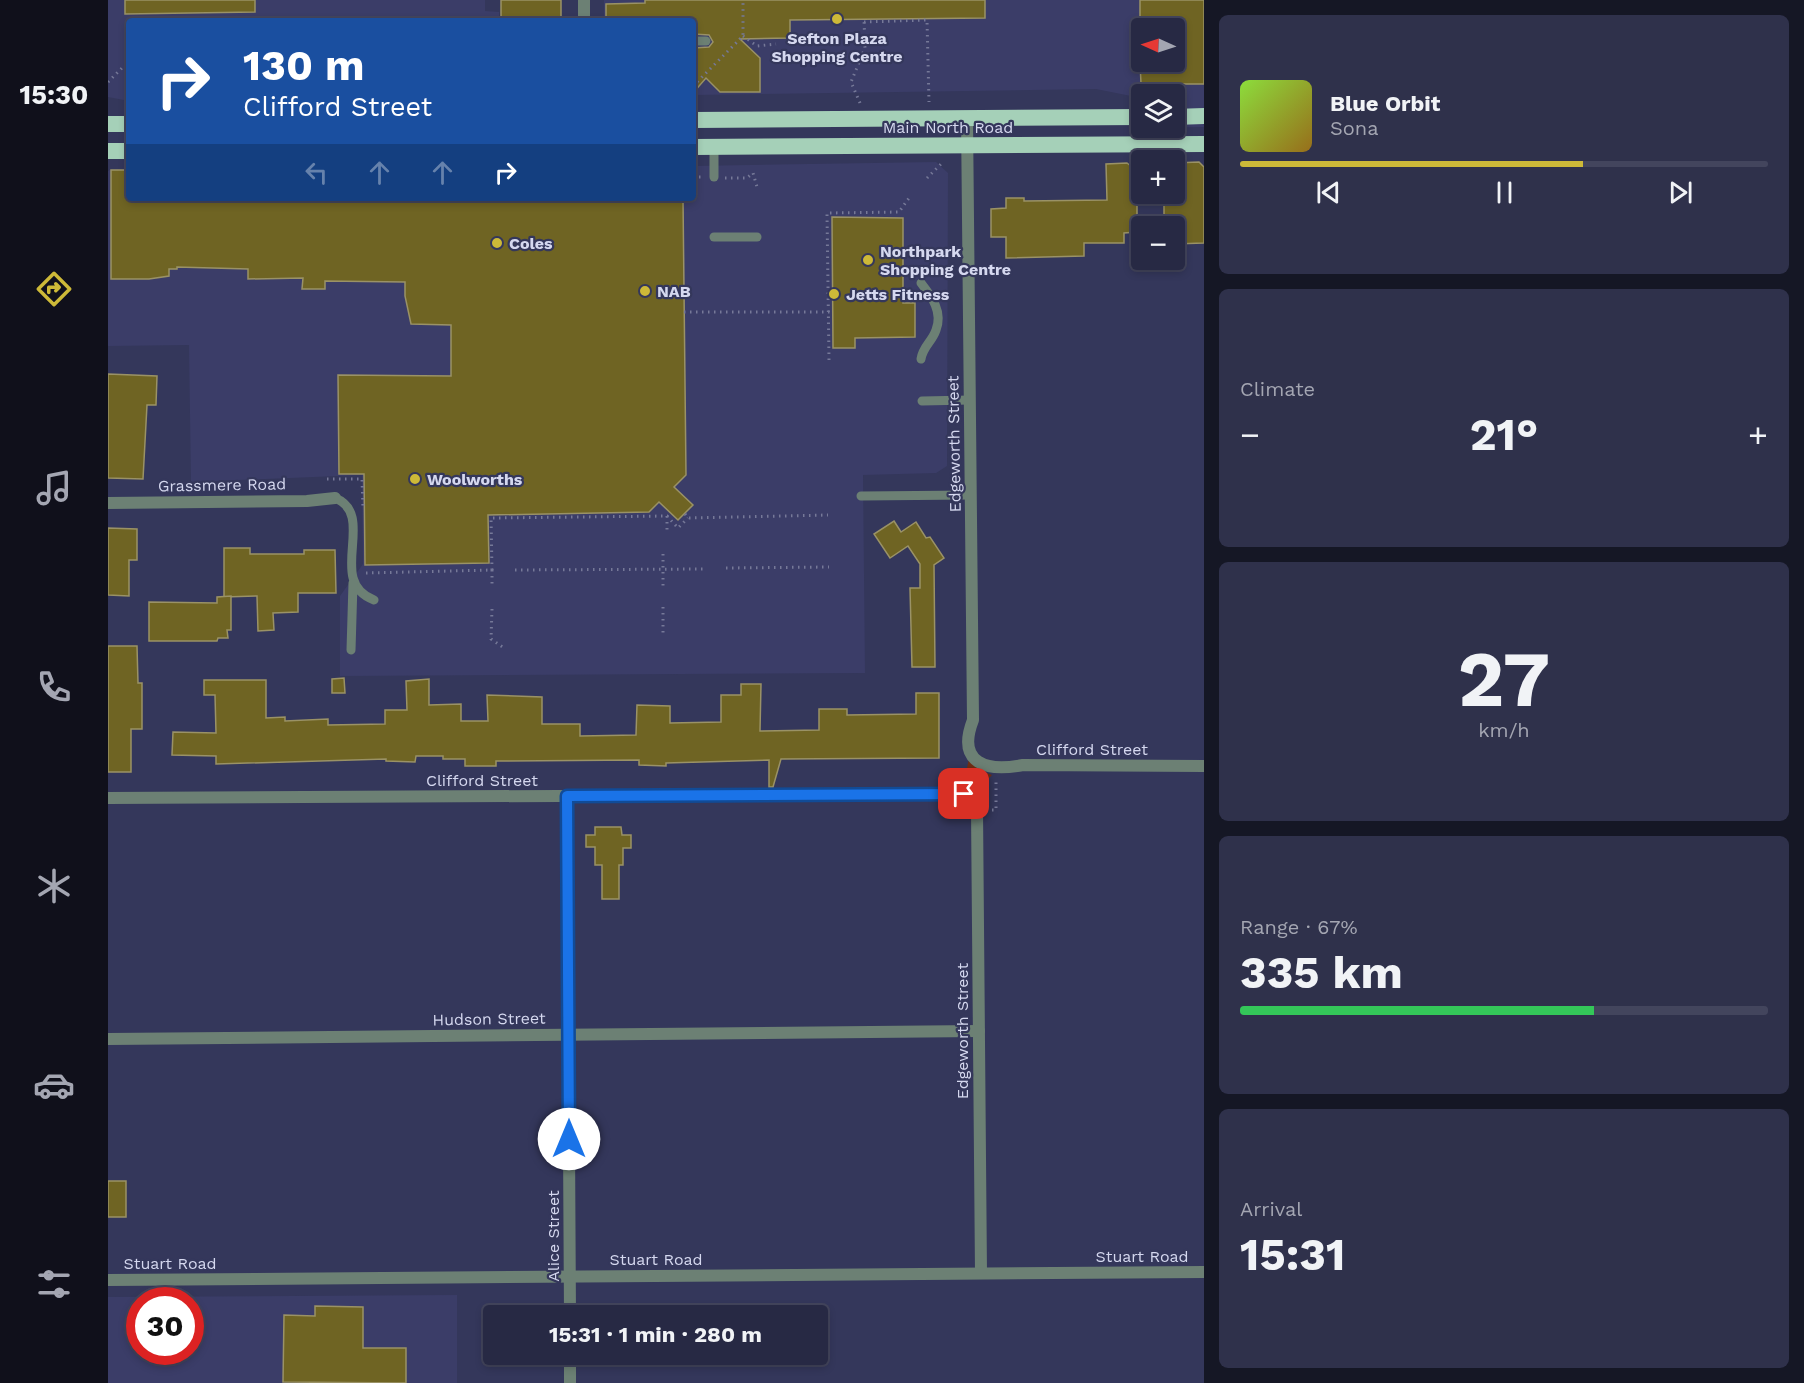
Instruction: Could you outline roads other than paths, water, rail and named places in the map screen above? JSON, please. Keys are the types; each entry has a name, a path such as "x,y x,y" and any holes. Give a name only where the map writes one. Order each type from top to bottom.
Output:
{"highway":[{"path":"1185,117 1204,116"},
{"name":"Main North Road","path":"696,120 1131,117"},
{"path":"108,124 126,124"},
{"name":"Main North Road","path":"696,147 1204,144"},
{"path":"108,152 126,151"}],"street":[{"path":"584,0 584,18"},
{"name":"Edgeworth Street","path":"967,118 973,720 969,729 970,751 981,765"},
{"name":"Grassmere Road","path":"108,503 307,501 335,498"},
{"name":"Clifford Street","path":"981,765 996,768 1023,765 1204,766"},
{"name":"Clifford Street","path":"108,798 958,794 971,799 977,810"},
{"name":"Alice Street","path":"567,796 570,1305"},
{"name":"Edgeworth Street","path":"977,810 981,1273"},
{"name":"Hudson Street","path":"108,1039 979,1031"},
{"name":"Stuart Road","path":"108,1280 1204,1272"},
{"path":"570,1365 570,1383"}],"lane":[{"path":"696,40 706,41"},
{"path":"714,147 714,177"},
{"path":"714,237 757,237"},
{"path":"921,283 937,304 937,330 922,350 921,359"},
{"path":"922,401 970,400"},
{"path":"861,496 971,495"},
{"path":"335,498 345,501 352,512 351,650"},
{"path":"353,581 364,597 374,600"}],"place":[{"name":"Sefton Plaza Shopping Centre","path":"837,19"},
{"name":"Coles","path":"497,243"},
{"name":"Northpark Shopping Centre","path":"868,260"},
{"name":"NAB","path":"645,291"},
{"name":"Jetts Fitness","path":"834,294"},
{"name":"Woolworths","path":"415,479"}]}
